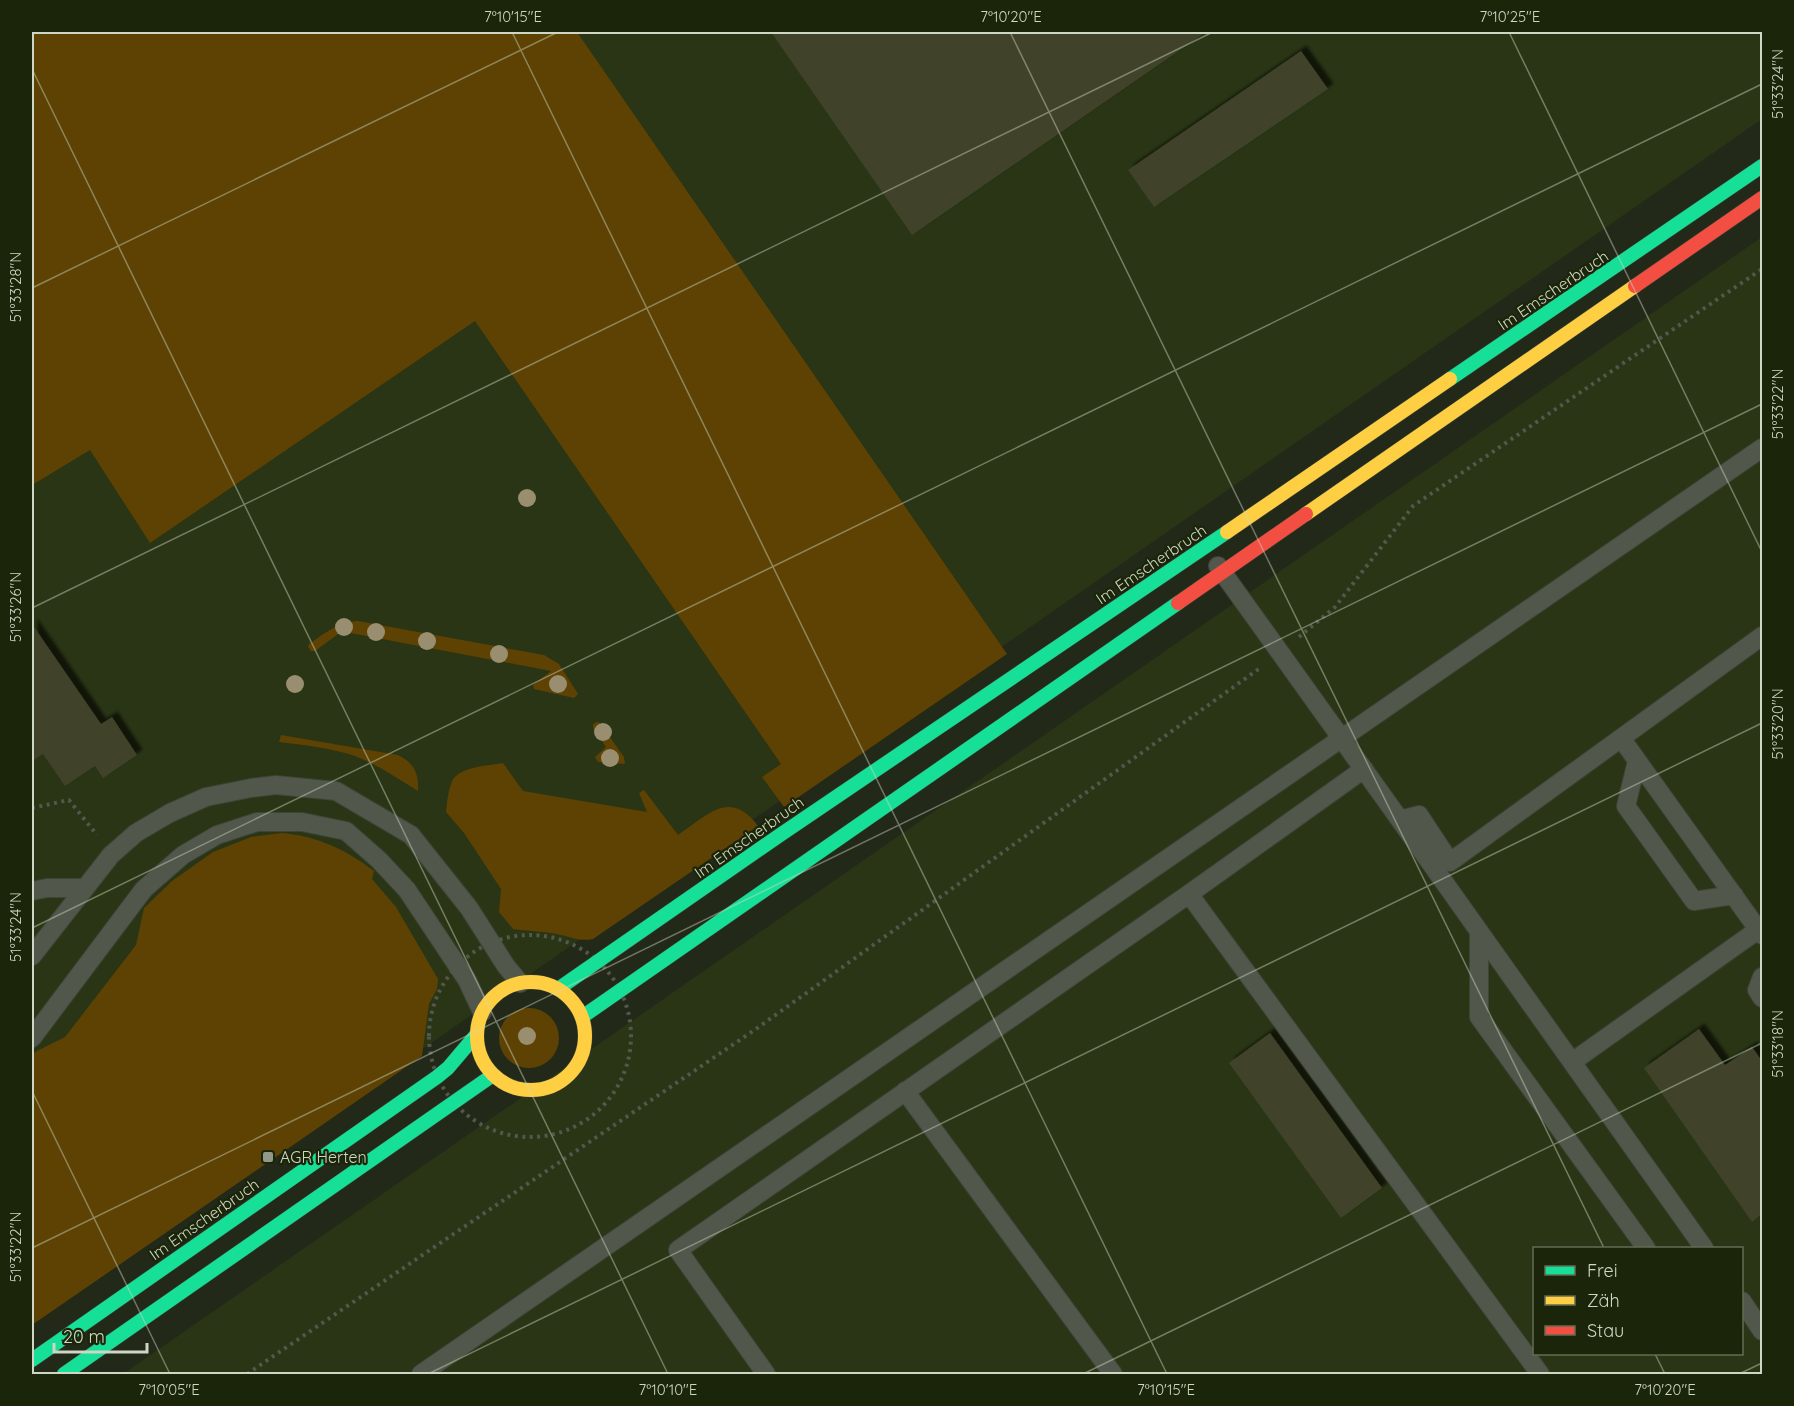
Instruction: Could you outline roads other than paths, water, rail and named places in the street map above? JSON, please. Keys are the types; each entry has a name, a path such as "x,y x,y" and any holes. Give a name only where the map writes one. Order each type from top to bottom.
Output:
{"main road":[{"name":"Im Emscherbruch","path":"558,989 780,835 1205,548 1762,166"},
{"path":"582,1017 1762,198"},
{"name":"Im Emscherbruch","path":"32,1360 437,1077 448,1068 476,1035 482,1012 495,994 520,983"},
{"path":"476,1035 480,1057 493,1075 513,1087 537,1090 560,1082 577,1064 585,1041 582,1017 573,1001 558,989 542,983 520,983"},
{"path":"64,1374 493,1075"}],"lane":[{"path":"421,1374 1762,448"},
{"path":"1205,548 1703,1247"},
{"path":"1400,820 1419,815 1450,862 1762,636"},
{"path":"1572,1062 1761,930 1621,738"},
{"path":"1637,761 1626,807 1694,900 1734,895"},
{"path":"766,1374 678,1250 1189,894 1364,769"},
{"path":"32,956 111,855 136,833 170,813 206,797 276,785 336,791 411,835 469,908 506,966 520,983"},
{"path":"32,1038 144,889 183,855 217,835 257,822 302,822 346,831 380,860 407,890 467,980 482,1012"},
{"path":"32,891 46,888 84,888"},
{"path":"1189,894 1540,1374"},
{"path":"1479,931 1479,1017 1645,1247"},
{"path":"1762,977 1757,990 1762,998"},
{"path":"905,1091 1113,1374"},
{"path":"1743,1302 1762,1331"}],"place":[{"name":"AGR Herten","path":"268,1157"}]}
